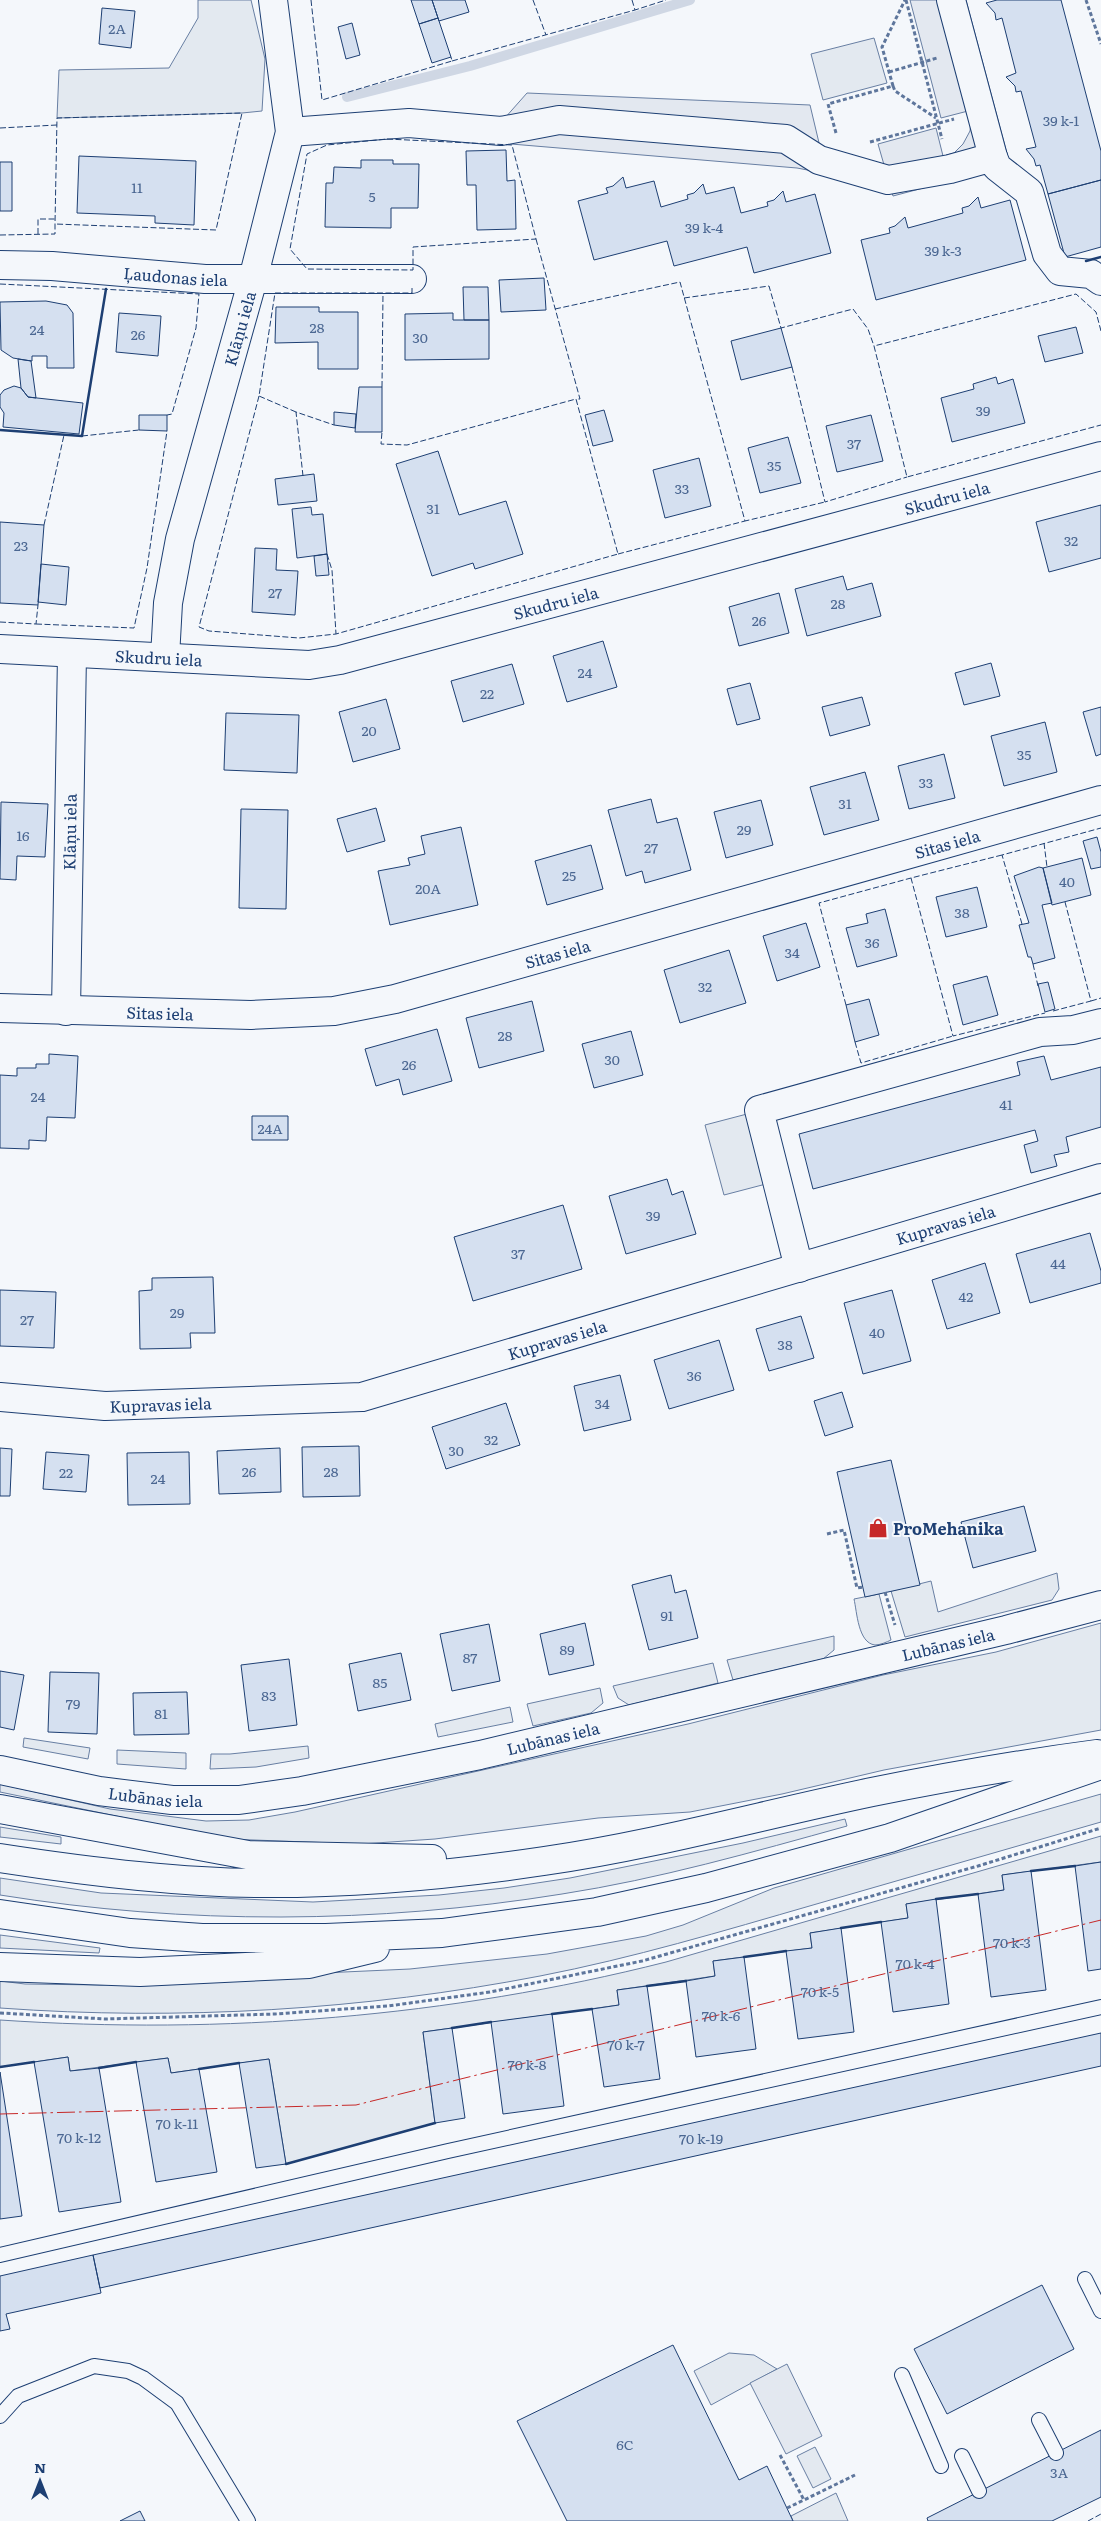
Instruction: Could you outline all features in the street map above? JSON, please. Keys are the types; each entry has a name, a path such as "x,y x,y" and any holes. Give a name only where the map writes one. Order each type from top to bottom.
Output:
{"main road":[{"name":"Klāņu iela","path":"165,657 168,604 180,539 253,279 290,132 273,0"},
{"path":"951,0 997,167 1029,192 1047,254 1060,271 1091,274 1101,281"},
{"path":"290,132 409,123 501,131 559,120 786,139 819,160 888,180 950,169 994,157"},
{"name":"Ļaudonas iela","path":"0,265 52,266 205,279 412,279"},
{"name":"Skudru iela","path":"0,649 310,665 340,660 1101,456"},
{"name":"Klāņu iela","path":"66,1011 72,654"},
{"name":"Sitas iela","path":"0,1008 251,1015 334,1011 395,999 1101,800"},
{"path":"798,1268 759,1110 1040,1032 1073,1030 1101,1023"},
{"name":"Kupravas iela","path":"0,1398 105,1406 362,1397 1101,1178"},
{"name":"Lubānas iela","path":"0,1770 99,1791 172,1800 239,1800 293,1792 480,1755 1101,1606"},
{"path":"0,1858 136,1876 255,1883 376,1879 546,1861 715,1828 870,1792 1021,1764 1101,1754"},
{"path":"0,1914 130,1933 202,1938 326,1938 442,1933 597,1912 706,1888 890,1838 1101,1765"},
{"path":"0,1809 248,1855 546,1861"},
{"path":"0,1967 140,1972 309,1964 442,1933"}],"lane":[{"path":"0,2255 448,2151 1101,2007"},
{"path":"1086,2279 1101,2311"},
{"path":"0,2416 18,2396 94,2366 128,2371 177,2403 248,2521"},
{"path":"902,2375 941,2466"},
{"path":"1039,2420 1056,2453"},
{"path":"962,2456 979,2491"}],"path":[{"path":"906,0 950,169"},
{"path":"906,0 882,47 895,91 936,118"},
{"path":"1086,0 1101,44"},
{"path":"889,72 964,51"},
{"path":"843,168 841,150 828,104 893,86"},
{"path":"867,143 981,111"},
{"path":"827,1534 844,1530 857,1588 863,1587"},
{"path":"0,2013 106,2019 275,2014 388,2006 490,1992 642,1961 978,1866 1101,1828"},
{"path":"780,2455 804,2500"},
{"path":"787,2508 855,2475"}],"shaded area":[{"path":"198,0 251,0 265,59 262,111 57,118 59,70 169,68 198,18"},
{"path":"910,0 966,0 1010,165 893,196 878,144 936,128 943,156 954,153 963,144 970,131 971,121 968,111 941,118"},
{"path":"874,38 887,83 823,100 811,54"},
{"path":"527,93 810,105 820,147 818,172 797,168 499,143 504,119"},
{"path":"747,1114 766,1184 724,1195 705,1125"},
{"path":"1057,1573 1059,1589 1052,1600 905,1637 891,1591 931,1581 938,1612"},
{"path":"879,1594 891,1640 875,1645 869,1643 862,1633 857,1619 854,1599"},
{"path":"1101,1623 1101,1730 884,1770 782,1794 690,1812 598,1818 435,1839 361,1844 227,1839 0,1792 0,1784 110,1809 206,1821 249,1820 295,1812 688,1724 883,1675 996,1652"},
{"path":"834,1636 834,1650 823,1659 733,1680 727,1660"},
{"path":"713,1663 718,1683 629,1705 618,1698 613,1686"},
{"path":"600,1688 603,1703 591,1713 533,1726 527,1704"},
{"path":"510,1707 513,1722 438,1737 435,1724"},
{"path":"24,1738 90,1748 88,1759 23,1747"},
{"path":"308,1746 309,1758 256,1767 210,1769 211,1754 230,1754"},
{"path":"117,1750 186,1753 186,1769 117,1764"},
{"path":"1101,1794 1101,1822 678,1944 540,1976 474,1988 407,1997 271,2010 135,2013 67,2012 0,2008 0,1981 25,1984 101,1985 410,1969 547,1954 646,1936 683,1925 774,1888"},
{"path":"845,1819 847,1826 706,1864 634,1881 492,1904 422,1911 281,1917 211,1916 140,1912 0,1895 0,1878 101,1893 313,1902 439,1895 570,1878 743,1843"},
{"path":"0,1827 61,1837 61,1844 0,1837"},
{"path":"1101,1836 1101,1862 1002,1875 1004,1890 906,1904 908,1918 810,1933 812,1948 713,1961 715,1976 617,1990 619,2005 423,2032 435,2123 286,2164 269,2059 171,2073 168,2058 70,2071 68,2057 0,2067 0,2020 168,2025 252,2023 419,2008 502,1996 584,1981 666,1962"},
{"path":"0,1935 100,1948 99,1953 0,1948"},
{"path":"729,2353 754,2355 777,2369 711,2405 694,2371"},
{"path":"787,2364 822,2436 786,2454 750,2383"},
{"path":"815,2447 831,2479 813,2488 797,2456"},
{"path":"836,2493 848,2521 793,2521 791,2516"}],"building":[{"path":"411,0 432,0 438,18 419,24"},
{"path":"432,0 465,0 469,12 439,21"},
{"path":"997,0 1061,0 1101,151 1101,180 1048,194 1040,165 1036,166 1034,159 1026,149 1036,147 1021,91 1016,92 1015,86 1006,77 1016,73 1002,18 996,20 995,13 986,3"},
{"path":"102,8 135,11 131,48 99,44"},
{"path":"438,18 451,57 432,63 419,24"},
{"path":"352,23 360,55 346,59 338,27"},
{"path":"506,150 507,181 515,180 516,229 477,230 476,185 467,185 466,151"},
{"path":"79,156 196,161 194,225 155,223 155,216 77,213"},
{"path":"361,160 393,160 393,164 419,164 418,208 391,208 391,228 325,227 326,183 333,183 334,167 361,168"},
{"path":"0,162 12,162 12,211 0,211"},
{"path":"623,177 626,188 654,181 661,207 688,199 687,195 694,193 703,184 706,194 734,187 741,213 768,206 767,202 774,200 783,191 786,202 815,194 831,253 754,273 747,247 674,266 667,241 594,260 578,201 608,193 606,188 613,186"},
{"path":"1101,180 1101,247 1065,257 1048,194"},
{"path":"978,197 981,208 1010,200 1026,260 876,300 861,240 890,233 889,228 895,226 905,217 908,228 963,213 962,208 969,206"},
{"path":"544,278 546,310 501,312 499,280"},
{"path":"463,287 488,287 489,320 464,320"},
{"path":"46,301 67,305 73,313 74,368 47,368 47,356 32,356 32,361 13,358 1,350 0,302"},
{"path":"276,307 319,307 319,312 358,312 358,369 318,369 318,342 275,343"},
{"path":"119,313 161,316 158,356 116,352"},
{"path":"453,313 453,320 489,320 489,359 405,360 405,314"},
{"path":"1076,327 1083,353 1045,362 1038,336"},
{"path":"781,328 792,367 741,380 731,341"},
{"path":"18,359 31,361 36,398 28,397 21,388"},
{"path":"996,377 998,384 1013,379 1025,423 952,442 941,398 974,389 973,384"},
{"path":"14,386 21,388 28,397 83,403 79,434 3,427 4,413 0,407 0,395 4,390"},
{"path":"359,387 382,387 382,432 355,432"},
{"path":"604,410 613,441 593,446 585,415"},
{"path":"334,412 356,414 355,428 334,425"},
{"path":"139,415 167,415 167,431 139,430"},
{"path":"871,415 883,461 837,472 826,426"},
{"path":"788,437 801,483 760,493 748,448"},
{"path":"438,451 459,515 506,501 523,554 475,569 473,563 432,576 396,464"},
{"path":"699,458 711,506 665,518 653,470"},
{"path":"314,474 317,501 278,505 275,479"},
{"path":"1101,505 1101,558 1049,572 1036,522"},
{"path":"311,507 312,515 323,514 327,554 297,558 292,509"},
{"path":"0,522 44,525 38,605 0,603"},
{"path":"255,548 277,549 276,570 298,571 295,615 252,612"},
{"path":"327,554 329,575 316,576 314,556"},
{"path":"41,564 69,567 66,605 38,602"},
{"path":"843,576 847,590 872,583 881,616 807,636 795,589"},
{"path":"779,593 789,633 739,646 729,607"},
{"path":"603,641 617,687 567,702 553,656"},
{"path":"991,663 1000,696 964,705 955,673"},
{"path":"512,664 524,704 463,722 451,681"},
{"path":"750,683 760,719 737,725 727,689"},
{"path":"862,697 870,725 830,736 822,707"},
{"path":"386,699 400,749 353,762 339,712"},
{"path":"1101,707 1101,754 1096,756 1083,712"},
{"path":"226,713 299,715 297,773 224,770"},
{"path":"1045,722 1057,772 1004,786 991,736"},
{"path":"944,754 955,798 909,809 898,766"},
{"path":"865,772 879,820 824,835 810,787"},
{"path":"651,799 657,823 677,818 691,870 645,883 642,871 626,876 608,810"},
{"path":"761,800 773,845 726,858 714,812"},
{"path":"1,802 48,804 45,857 17,856 16,880 0,879"},
{"path":"376,808 385,841 347,852 337,819"},
{"path":"241,809 288,810 286,909 239,908"},
{"path":"461,827 478,905 390,925 378,871 410,865 408,858 425,854 421,836"},
{"path":"1097,837 1101,852 1101,867 1091,869 1083,841"},
{"path":"591,845 603,889 547,905 535,861"},
{"path":"1082,858 1091,895 1052,905 1043,868"},
{"path":"1039,867 1043,868 1052,903 1042,905 1055,958 1033,964 1031,957 1028,957 1019,925 1029,923 1014,876"},
{"path":"977,887 987,927 946,937 936,897"},
{"path":"885,909 897,956 857,967 846,928 868,923 866,914"},
{"path":"806,923 820,967 777,981 763,936"},
{"path":"729,950 746,1003 680,1023 664,970"},
{"path":"987,976 998,1015 963,1025 953,985"},
{"path":"1048,982 1055,1009 1045,1012 1038,984"},
{"path":"869,999 879,1035 855,1042 846,1005"},
{"path":"532,1001 544,1051 479,1068 466,1018"},
{"path":"437,1029 452,1081 403,1095 399,1079 376,1086 365,1049"},
{"path":"631,1031 643,1075 594,1088 582,1044"},
{"path":"49,1054 78,1056 75,1118 47,1117 46,1141 29,1140 29,1149 0,1148 0,1075 17,1076 17,1068 36,1068 36,1064 49,1064"},
{"path":"1044,1056 1051,1080 1101,1067 1101,1127 1066,1137 1069,1152 1054,1155 1057,1166 1031,1173 1024,1145 1038,1141 1035,1130 813,1189 799,1134 1020,1075 1017,1062"},
{"path":"252,1116 288,1116 288,1140 252,1140"},
{"path":"667,1179 672,1195 683,1191 696,1234 626,1254 609,1196"},
{"path":"563,1205 582,1269 473,1301 454,1237"},
{"path":"1090,1233 1101,1271 1101,1283 1030,1303 1016,1254"},
{"path":"985,1263 1000,1313 947,1329 932,1280"},
{"path":"213,1277 215,1333 190,1333 191,1348 140,1349 139,1291 152,1290 152,1278"},
{"path":"0,1290 56,1292 54,1348 0,1346"},
{"path":"892,1290 911,1361 863,1374 844,1303"},
{"path":"801,1316 814,1358 769,1371 756,1329"},
{"path":"719,1340 734,1390 669,1409 654,1360"},
{"path":"620,1375 631,1420 584,1431 574,1386"},
{"path":"842,1392 853,1427 825,1436 814,1401"},
{"path":"506,1403 520,1445 446,1469 432,1427"},
{"path":"359,1446 360,1496 303,1497 302,1447"},
{"path":"0,1448 12,1449 10,1496 0,1496"},
{"path":"280,1448 281,1492 219,1494 217,1451"},
{"path":"46,1452 89,1455 86,1492 43,1489"},
{"path":"189,1452 190,1504 128,1505 127,1453"},
{"name":"ProMehanika","path":"891,1460 920,1585 865,1597 837,1472"},
{"path":"1024,1506 1036,1551 973,1568 961,1522"},
{"path":"671,1575 675,1593 686,1590 698,1638 649,1650 632,1585"},
{"path":"585,1623 594,1665 549,1675 540,1634"},
{"path":"489,1624 500,1681 452,1691 440,1634"},
{"path":"401,1653 411,1700 358,1711 349,1664"},
{"path":"289,1659 297,1725 249,1731 241,1665"},
{"path":"0,1671 24,1675 14,1730 0,1727"},
{"path":"50,1672 99,1673 97,1734 48,1732"},
{"path":"187,1692 189,1734 134,1735 133,1693"},
{"path":"1101,1862 1101,1969 1088,1971 1075,1866"},
{"path":"1031,1871 1046,1990 991,1997 978,1894 1004,1890 1002,1875"},
{"path":"936,1899 949,2004 893,2012 881,1922 908,1918 906,1904"},
{"path":"841,1928 854,2032 798,2039 786,1951 812,1948 810,1933"},
{"path":"744,1957 756,2049 696,2057 686,1981 715,1976 713,1961"},
{"path":"647,1986 660,2079 604,2087 592,2009 619,2005 617,1990"},
{"path":"552,2014 564,2106 503,2114 491,2022"},
{"path":"452,2028 465,2118 435,2123 423,2032"},
{"path":"1101,2033 1101,2066 100,2288 93,2255"},
{"path":"68,2057 70,2071 99,2068 121,2202 59,2212 34,2062"},
{"path":"168,2058 171,2073 199,2069 217,2172 156,2182 136,2062"},
{"path":"269,2059 286,2164 256,2168 239,2063"},
{"path":"0,2072 22,2216 0,2219"},
{"path":"93,2255 101,2293 6,2314 10,2329 0,2331 0,2276"},
{"path":"1042,2285 1074,2349 947,2414 914,2349"},
{"path":"673,2345 739,2480 767,2466 793,2521 567,2521 517,2421"},
{"path":"1101,2430 1101,2497 1052,2521 928,2521 927,2518"},
{"path":"140,2511 145,2521 120,2521"}],"waterway":[{"path":"347,97 470,66 690,0"}],"fence":[{"path":"311,0 322,100 452,61 451,57"},
{"path":"533,0 546,35"},
{"path":"632,0 635,10 666,0"},
{"path":"452,61 635,10"},
{"path":"0,235 55,234 55,224 57,118 242,113 216,230 55,224"},
{"path":"0,128 57,125"},
{"path":"387,139 512,145 536,239 413,247 413,270 307,269 290,249 307,154 327,145 387,139"},
{"path":"38,234 38,219 55,219"},
{"path":"536,239 580,399 576,399"},
{"path":"555,309 680,282 745,521 825,502"},
{"path":"0,284 199,294 196,328 172,414 167,415"},
{"path":"684,298 769,286 781,328 853,309 868,329 874,346"},
{"path":"296,412 259,396 275,293 412,293 412,287"},
{"path":"382,387 383,293"},
{"path":"1101,331 1096,312 1076,294 874,346 907,477 1101,425"},
{"path":"792,367 825,502 907,477"},
{"path":"259,396 199,627 209,631 299,638 336,634 618,554 576,399 407,445 381,444 382,432"},
{"path":"303,476 296,412 334,425"},
{"path":"82,436 139,430"},
{"path":"36,624 134,628 147,568 167,431"},
{"path":"44,525 64,435"},
{"path":"618,554 745,521"},
{"path":"327,554 332,570 336,634"},
{"path":"0,622 36,624 38,605"},
{"path":"1022,924 1002,855 1101,828"},
{"path":"1044,843 1047,867"},
{"path":"1002,855 911,878 953,1036 1045,1013"},
{"path":"846,1005 819,903 911,878"},
{"path":"1053,1011 1091,1001 1065,902"},
{"path":"1033,964 1038,986"},
{"path":"1091,1001 1101,998"},
{"path":"855,1042 861,1063 953,1036"},
{"path":"1088,2521 1101,2514"}],"wall":[{"path":"1086,261 1101,257"},
{"path":"0,430 82,436 106,289"},
{"path":"1031,1871 1075,1866"},
{"path":"936,1899 978,1894"},
{"path":"841,1928 881,1922"},
{"path":"744,1957 786,1951"},
{"path":"647,1986 686,1981"},
{"path":"552,2014 592,2009"},
{"path":"452,2028 491,2022"},
{"path":"0,2067 34,2062"},
{"path":"99,2068 136,2062"},
{"path":"199,2069 239,2063"},
{"path":"286,2164 435,2123"}],"power":[{"path":"0,2114 356,2105 1101,1920"}],"place":[{"name":"ProMehanika","path":"878,1528"}]}
